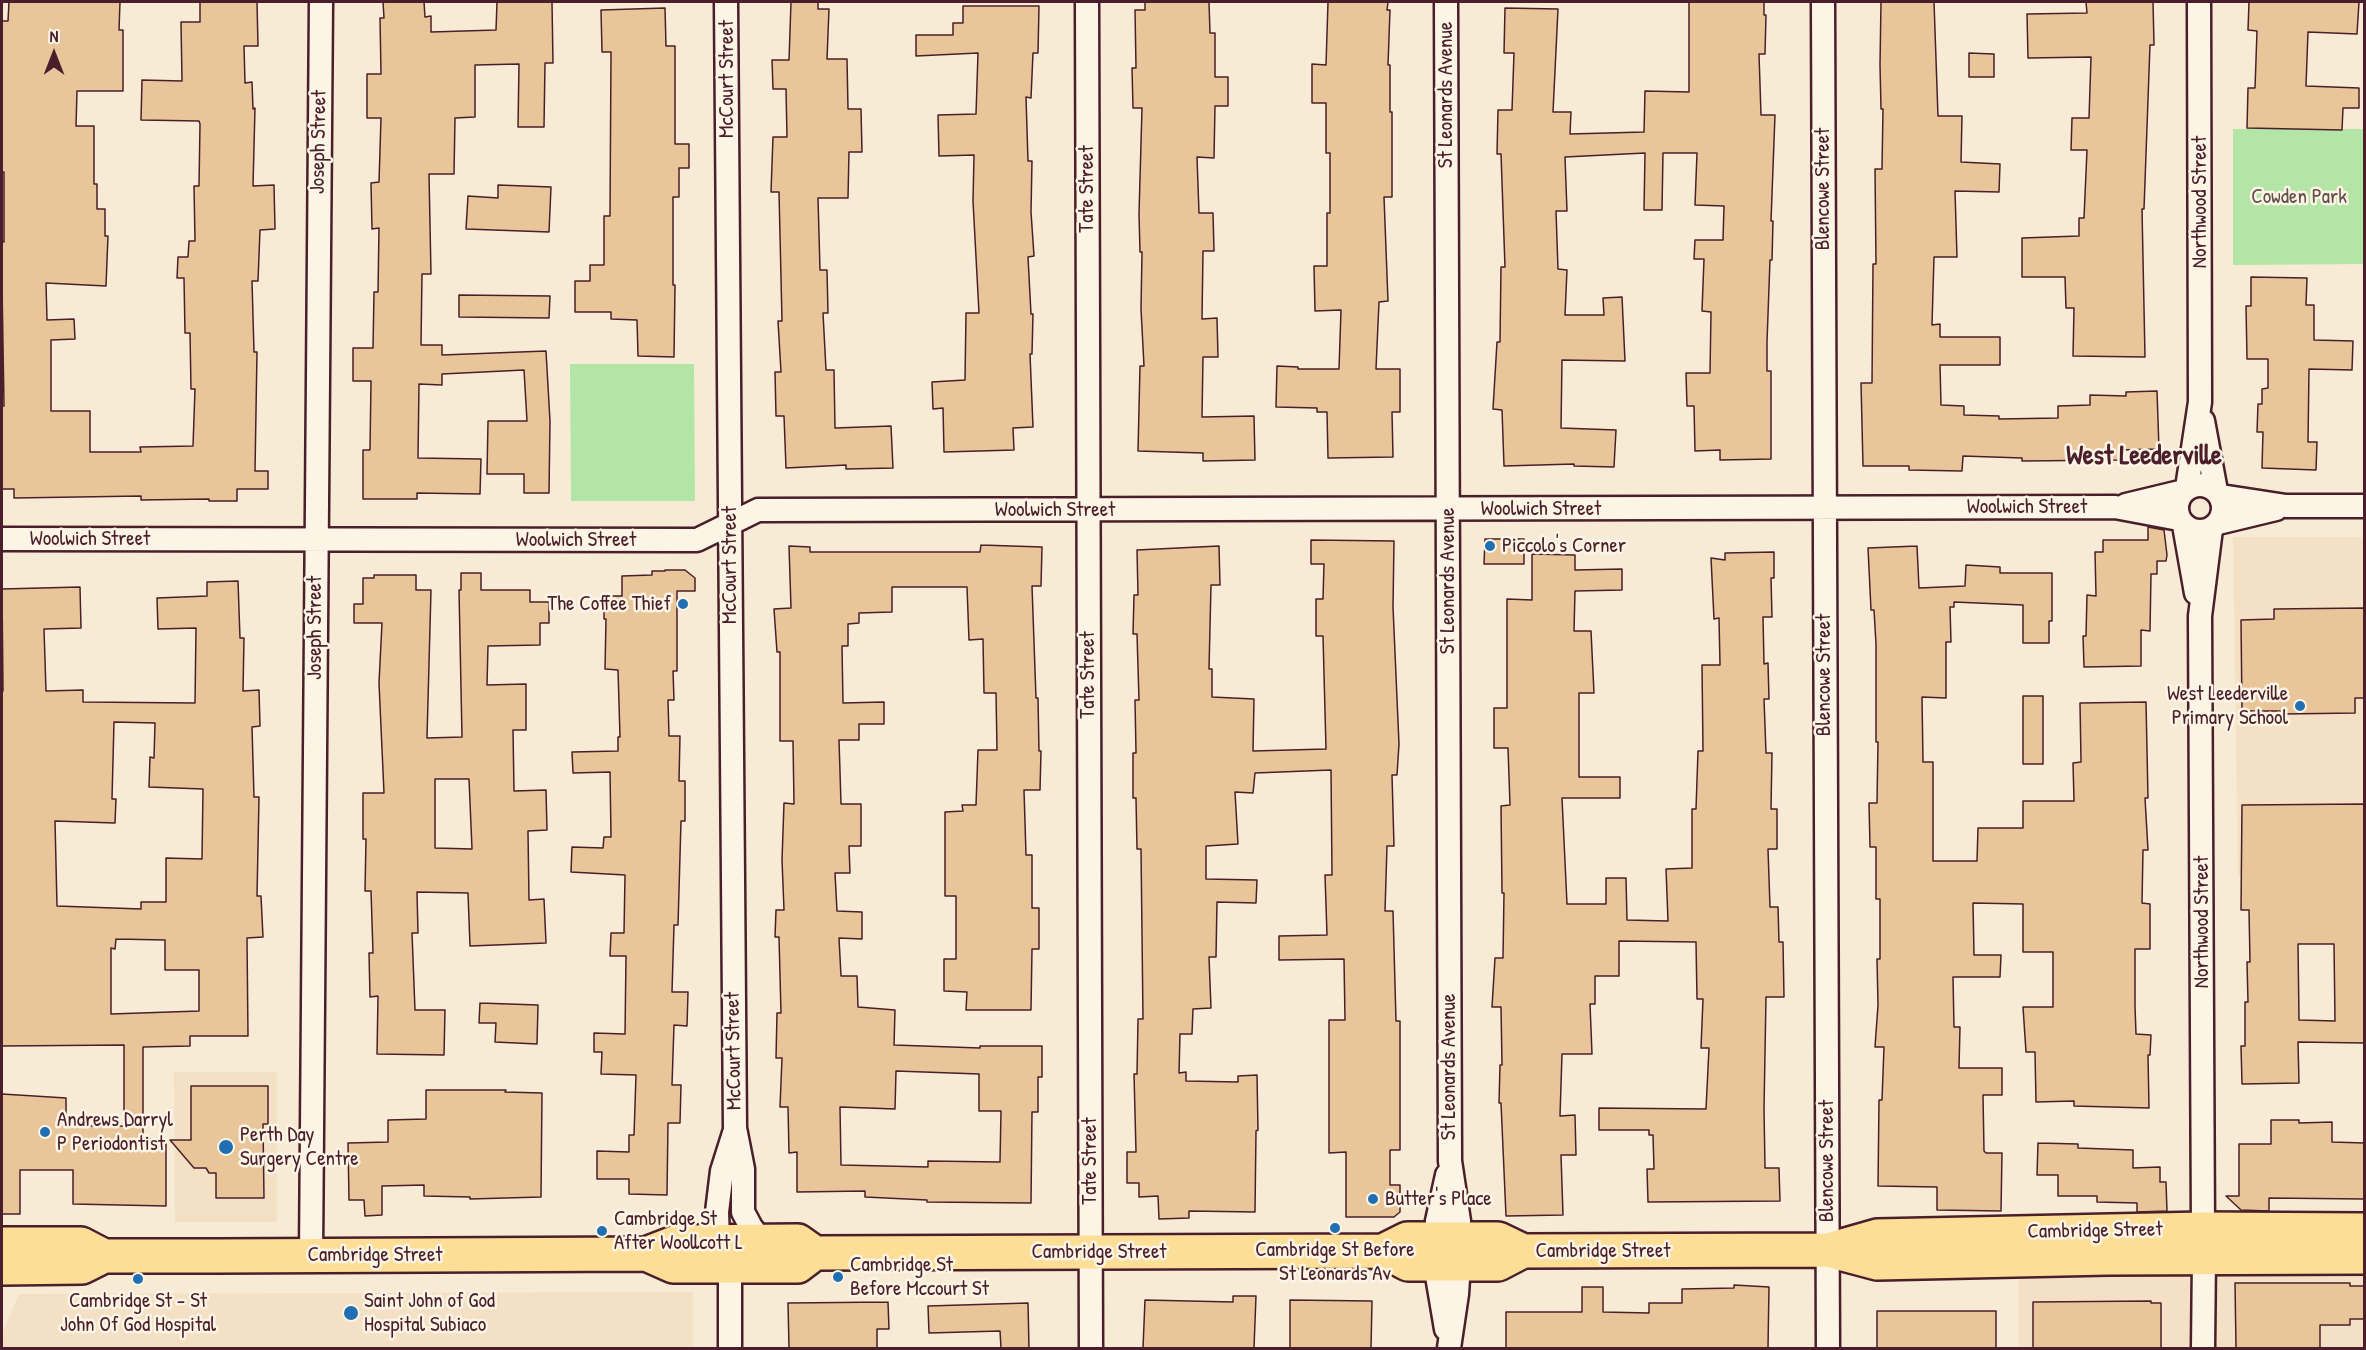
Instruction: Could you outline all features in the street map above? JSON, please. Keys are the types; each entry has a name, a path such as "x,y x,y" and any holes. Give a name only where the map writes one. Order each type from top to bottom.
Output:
{"main road":[{"name":"Cambridge Street","path":"2,1244 81,1244 104,1256 646,1254 673,1266 762,1242 798,1241 815,1253 1383,1251 1407,1239 1448,1251 1498,1239 1523,1251 1828,1250 1877,1236 2203,1243 2364,1230"},
{"path":"2203,1243 2205,1235 2219,1246 2270,1246 2304,1251 2322,1258 2364,1257"},
{"name":"Cambridge Street","path":"724,1254 798,1266 815,1253"},
{"name":"Cambridge Street","path":"2,1268 82,1268 104,1256"}],"street":[{"name":"Joseph Street","path":"311,1255 321,2"},
{"name":"McCourt Street","path":"726,2 735,1128 743,1169 743,1212 762,1242"},
{"name":"Tate Street","path":"1087,2 1091,1348"},
{"name":"St Leonards Avenue","path":"1446,2 1450,1161 1437,1221 1448,1251 1457,1294 1449,1347"},
{"name":"Blencowe Street","path":"1822,2 1828,1348"},
{"name":"Northwood Street","path":"2186,490 2200,402 2199,2"},
{"name":"Northwood Street","path":"2200,402 2219,493"},
{"path":"2286,506 2202,531 2192,530 2181,522 2177,504 2186,490 2197,485 2207,485 2219,493 2286,506 2364,506"},
{"name":"Woolwich Street","path":"2115,507 2186,490"},
{"path":"2215,526 2223,514 2224,505 2219,493"},
{"name":"Woolwich Street","path":"2,539 697,540 758,510 2115,507 2181,522"},
{"name":"Northwood Street","path":"2181,522 2200,616"},
{"name":"Northwood Street","path":"2203,1348 2200,616 2215,526"},
{"name":"McCourt Street","path":"730,1348 724,1254 717,1212 722,1170 735,1128"}],"shaded area":[{"name":"West Leederville Primary School","path":"2233,537 2364,537 2364,876 2238,875"},
{"name":"Perth Day Surgery Centre","path":"174,1072 277,1072 277,1222 175,1222"},
{"path":"2018,1246 2364,1259 2364,1348 2019,1348"},
{"name":"Saint John of God Hospital Subiaco","path":"693,1292 693,1348 2,1348 2,1333 19,1294"}],"green space":[{"name":"Cowden Park","path":"2233,129 2364,129 2364,264 2233,265"},
{"path":"570,364 694,364 695,501 571,501"}],"building":[{"path":"9,2 120,2 119,30 123,30 123,91 77,91 76,126 94,126 94,184 97,184 97,209 105,209 105,236 108,236 106,286 46,283 47,320 74,319 75,339 51,340 51,411 90,411 90,452 141,452 140,447 193,446 195,389 191,389 190,333 185,333 184,278 177,278 178,257 188,257 189,241 195,241 194,186 199,186 200,124 199,121 141,120 142,80 182,81 181,22 200,22 200,2 257,2 258,46 244,46 245,83 252,82 253,109 255,108 253,186 274,185 275,229 260,230 258,281 252,281 254,352 257,352 255,471 268,471 268,489 237,489 237,501 209,501 209,499 141,500 141,496 14,498 14,489 2,489 4,172 2,172 2,21 8,21"},
{"path":"383,2 424,2 425,17 431,16 431,32 496,30 497,2 552,2 553,63 545,63 544,127 518,127 519,64 475,65 475,117 455,118 454,174 429,174 431,274 422,274 421,345 442,345 442,355 546,351 550,421 549,493 524,493 524,474 487,474 488,421 527,421 524,370 442,374 442,385 419,384 418,458 481,459 480,494 417,493 417,499 363,499 363,450 370,450 371,381 353,381 353,348 373,348 374,292 378,292 379,228 372,229 371,183 379,182 381,118 367,118 367,74 381,74 380,18 384,18"},
{"path":"791,2 818,2 818,9 829,9 827,59 847,59 848,109 861,109 862,152 849,152 848,198 818,198 820,270 827,270 828,313 823,313 826,370 834,370 835,428 891,426 893,468 846,469 846,465 786,468 784,416 776,416 775,372 781,372 778,321 782,321 779,192 771,192 773,137 787,137 786,89 773,89 772,60 789,60"},
{"path":"1145,2 1209,2 1210,33 1215,33 1215,77 1228,77 1228,106 1215,106 1214,158 1197,157 1199,213 1213,213 1214,251 1203,251 1202,319 1217,318 1218,357 1203,357 1202,417 1254,416 1255,460 1203,461 1203,453 1138,451 1140,366 1144,366 1139,214 1142,108 1133,108 1132,68 1136,68 1135,10 1145,10"},
{"path":"1328,2 1388,2 1387,10 1390,10 1388,65 1390,65 1390,112 1392,112 1392,197 1384,197 1388,301 1379,302 1376,369 1400,369 1400,412 1392,412 1393,457 1328,458 1327,412 1317,412 1317,408 1276,407 1277,366 1298,367 1298,369 1339,369 1341,310 1315,311 1314,266 1327,266 1330,153 1326,153 1326,103 1312,103 1312,64 1326,65"},
{"path":"1689,2 1764,2 1765,54 1759,54 1761,115 1775,115 1771,221 1773,221 1772,260 1770,260 1767,342 1767,371 1771,371 1771,459 1720,460 1720,450 1695,451 1694,406 1687,406 1686,373 1710,373 1711,312 1702,311 1704,259 1694,259 1695,240 1723,240 1724,206 1695,205 1697,153 1663,153 1662,210 1644,210 1645,153 1565,157 1567,211 1556,211 1558,269 1567,270 1565,315 1604,315 1603,298 1622,297 1625,361 1562,360 1561,428 1616,430 1614,467 1574,466 1574,464 1504,466 1502,410 1493,409 1497,342 1500,342 1501,267 1505,267 1501,154 1497,154 1498,110 1512,110 1514,53 1504,53 1505,8 1558,9 1553,112 1571,112 1570,134 1644,132 1645,91 1689,92"},
{"path":"1881,2 1934,2 1938,116 1962,116 1961,162 2000,164 1999,192 1955,191 1957,257 1934,257 1932,325 1940,324 1940,337 2000,337 2000,365 1940,365 1941,405 1964,406 1964,415 1999,416 1999,419 2058,418 2058,406 2090,405 2090,395 2126,396 2126,392 2157,391 2159,449 2120,450 2119,460 2022,461 2022,458 1963,456 1962,471 1909,470 1909,466 1863,466 1861,383 1872,383 1873,264 1876,264 1875,169 1882,169"},
{"path":"2086,2 2153,2 2154,45 2150,45 2144,209 2142,209 2145,357 2073,356 2074,308 2066,308 2065,277 2022,277 2022,238 2079,236 2079,218 2084,218 2087,150 2071,150 2072,118 2089,118 2091,57 2028,58 2027,14 2087,13"},
{"path":"2249,2 2359,2 2357,34 2308,32 2306,86 2359,88 2359,108 2343,108 2342,130 2247,128 2248,88 2255,88 2257,31 2248,30"},
{"path":"963,6 1039,6 1038,53 1033,53 1031,98 1026,97 1028,161 1032,161 1031,212 1034,256 1028,257 1031,314 1033,314 1032,354 1030,354 1033,427 1013,428 1014,450 944,452 943,408 933,409 932,382 965,380 966,313 979,313 973,201 974,155 939,156 938,115 976,114 978,53 916,56 916,35 953,35 953,23 963,23"},
{"path":"665,8 666,46 675,46 675,144 689,144 689,168 679,168 679,197 673,197 674,357 638,356 637,320 611,319 611,312 575,312 575,281 590,281 590,265 604,265 604,216 610,216 611,52 602,52 601,10"},
{"path":"1969,53 1994,54 1994,77 1969,77"},
{"path":"498,185 551,187 549,232 466,229 468,196 498,198"},
{"path":"2251,277 2307,278 2306,305 2314,305 2314,340 2353,341 2352,370 2309,369 2308,442 2317,442 2316,470 2262,468 2263,432 2257,432 2258,404 2262,404 2262,389 2268,388 2268,359 2247,359 2246,306 2251,306"},
{"path":"459,295 550,296 549,318 459,317"},
{"path":"2148,527 2164,530 2167,555 2166,561 2157,561 2157,574 2151,574 2150,631 2141,630 2141,666 2084,667 2083,636 2086,636 2087,595 2096,596 2095,552 2103,552 2103,540 2148,540"},
{"path":"1485,539 1524,539 1524,564 1484,564"},
{"path":"1311,540 1394,541 1393,607 1399,744 1397,775 1392,775 1394,846 1387,846 1385,911 1393,911 1396,1021 1400,1021 1400,1150 1390,1150 1390,1185 1400,1185 1400,1212 1394,1217 1346,1217 1346,1152 1329,1153 1329,1020 1345,1020 1344,959 1279,960 1279,936 1327,935 1325,875 1332,875 1331,770 1255,773 1253,793 1235,792 1238,844 1206,846 1206,879 1257,880 1256,903 1217,902 1216,957 1209,957 1211,1008 1193,1009 1192,1034 1180,1034 1179,1073 1186,1072 1186,1081 1238,1082 1238,1076 1257,1075 1258,1130 1256,1131 1255,1212 1189,1211 1189,1218 1159,1219 1158,1196 1139,1197 1139,1183 1127,1183 1127,1152 1136,1152 1134,1074 1137,1074 1138,1019 1143,1019 1141,849 1137,849 1136,798 1133,798 1133,753 1136,753 1135,700 1139,700 1137,634 1133,634 1134,595 1138,595 1137,550 1219,546 1220,585 1211,585 1209,669 1212,669 1212,697 1254,699 1253,751 1326,749 1323,636 1316,636 1316,599 1323,599 1324,564 1311,564"},
{"path":"981,545 1042,547 1041,586 1032,586 1036,698 1038,698 1039,751 1041,751 1040,790 1024,790 1026,855 1032,855 1032,908 1039,908 1039,949 1032,949 1031,1010 966,1010 967,992 944,991 944,959 956,959 956,896 945,896 945,812 963,811 962,805 976,805 978,750 997,750 996,693 984,693 983,639 969,640 967,587 892,587 892,612 859,613 859,623 848,624 848,646 842,646 843,703 884,702 884,724 859,724 859,740 839,740 841,804 861,804 861,846 849,846 850,873 835,873 837,911 862,912 862,939 839,938 841,976 857,976 858,1007 895,1010 894,1045 980,1048 980,1046 1042,1046 1042,1077 1038,1077 1038,1112 1032,1112 1031,1203 927,1202 927,1200 865,1197 865,1191 797,1192 797,1152 789,1153 788,1107 780,1107 782,1058 776,1058 777,1013 781,1013 779,937 775,937 776,910 784,910 782,860 784,803 794,804 793,741 780,741 780,652 777,652 774,609 791,608 789,546 810,547 810,552 980,552","holes":["896,1071 979,1074 979,1111 1001,1111 1000,1162 928,1161 928,1167 841,1165 840,1107 895,1109"]},
{"path":"1917,546 1919,588 1965,586 1966,565 2000,567 2000,573 2052,573 2052,621 2049,621 2049,643 2023,643 2023,605 1954,602 1954,607 1950,607 1951,642 1946,642 1946,698 1922,697 1923,762 1933,762 1933,861 1977,861 1978,828 2023,828 2023,801 2074,801 2073,763 2081,762 2080,703 2146,702 2148,798 2145,798 2148,850 2143,850 2142,903 2150,904 2150,949 2135,949 2135,1006 2136,1034 2151,1035 2150,1055 2148,1055 2149,1108 2074,1106 2074,1101 2036,1102 2035,1052 2026,1052 2023,1007 2053,1007 2053,952 2023,952 2023,904 1973,903 1974,955 2001,955 2000,977 1953,977 1954,1027 1960,1027 1959,1068 2002,1068 2002,1095 1983,1095 1984,1151 2002,1153 2001,1211 1937,1210 1937,1187 1878,1186 1879,1100 1882,1100 1884,1047 1875,1047 1878,1005 1877,959 1880,959 1880,899 1876,899 1876,847 1870,847 1869,803 1877,803 1878,742 1876,742 1876,644 1874,610 1871,610 1868,548"},
{"path":"1774,552 1774,578 1771,578 1772,617 1763,617 1764,664 1768,663 1769,699 1764,699 1766,753 1772,753 1771,809 1777,809 1777,849 1768,849 1770,907 1778,907 1779,942 1783,942 1784,997 1766,997 1764,1109 1765,1168 1779,1168 1780,1201 1648,1202 1647,1169 1654,1169 1653,1135 1649,1135 1649,1130 1599,1130 1599,1108 1706,1109 1709,1048 1701,1048 1703,999 1697,999 1696,942 1619,941 1619,976 1595,976 1595,1004 1590,1004 1592,1054 1562,1054 1560,1116 1575,1115 1576,1155 1561,1155 1563,1215 1506,1216 1501,1103 1499,1103 1500,1065 1502,1065 1501,1007 1492,1007 1495,958 1503,958 1504,893 1502,893 1501,806 1510,805 1508,748 1494,748 1494,708 1507,708 1507,599 1532,600 1532,554 1575,555 1575,570 1622,569 1622,590 1575,591 1574,631 1591,631 1594,693 1579,693 1579,777 1620,777 1620,798 1562,798 1567,904 1606,904 1606,878 1626,878 1627,920 1668,921 1666,869 1692,868 1692,809 1696,809 1698,751 1703,751 1702,665 1720,665 1719,618 1714,619 1711,558 1725,560 1725,553"},
{"path":"685,570 695,578 695,591 677,591 677,671 673,671 674,700 668,700 669,736 680,736 679,781 685,781 685,821 681,821 678,925 674,925 672,992 688,992 687,1026 674,1025 672,1085 681,1085 680,1123 668,1123 667,1195 629,1194 629,1179 597,1179 597,1151 629,1152 629,1135 634,1135 636,1075 601,1074 602,1052 594,1052 594,1033 625,1034 626,956 610,956 611,933 624,933 625,875 571,872 572,847 603,848 604,837 611,837 610,772 573,773 572,752 618,751 618,737 620,737 618,670 605,669 604,596 622,596 622,576 652,575 652,571"},
{"path":"461,573 481,573 481,590 530,590 530,602 549,602 549,623 540,623 540,645 488,646 487,685 526,684 526,730 513,730 514,791 546,790 547,830 528,831 529,900 544,899 546,943 470,946 468,893 417,892 418,933 412,933 415,1010 445,1010 444,1055 377,1054 378,996 370,997 369,953 373,953 371,891 365,891 366,839 363,839 363,793 384,793 379,683 382,623 354,623 354,604 363,604 363,578 374,578 374,575 416,575 416,590 431,590 427,738 462,737 459,590 461,590","holes":["435,779 469,779 472,849 435,848"]},
{"path":"238,581 240,638 244,638 243,691 259,690 260,726 252,727 254,797 259,797 257,896 261,896 263,937 247,938 248,1036 190,1036 190,1046 143,1047 143,1138 166,1140 166,1206 73,1204 73,1170 20,1170 20,1214 2,1214 2,1094 66,1098 66,1126 124,1126 124,1045 2,1046 2,589 80,587 81,628 44,629 46,691 83,690 83,702 195,703 196,628 158,629 157,598 207,596 207,582","holes":["114,722 155,723 154,758 150,757 149,787 203,789 202,859 166,858 166,902 141,902 141,909 57,906 55,821 115,823 116,799 112,799","116,939 165,940 165,970 199,970 199,1011 111,1014 111,948 115,949"]},
{"path":"2364,608 2364,698 2355,698 2355,713 2283,714 2283,711 2242,711 2241,620 2274,619 2274,609"},
{"path":"2023,696 2043,696 2043,764 2023,764"},
{"path":"2364,804 2364,1043 2298,1042 2299,1083 2242,1084 2241,1046 2245,1046 2245,1002 2248,1002 2247,962 2250,962 2249,910 2241,910 2242,805","holes":["2298,944 2334,944 2335,1021 2299,1020"]},
{"path":"480,1003 538,1005 537,1044 495,1042 496,1023 479,1023"},
{"path":"191,1086 268,1086 268,1124 263,1124 264,1198 216,1198 216,1173 209,1173 206,1168 194,1168 170,1140 191,1140"},
{"path":"426,1090 506,1090 505,1092 542,1093 541,1197 470,1199 470,1197 424,1196 424,1185 382,1186 382,1215 365,1216 364,1200 349,1200 348,1143 388,1142 388,1120 426,1119"},
{"path":"2271,1120 2299,1120 2299,1123 2332,1122 2332,1142 2364,1143 2364,1199 2269,1198 2269,1211 2241,1210 2226,1196 2239,1196 2239,1144 2271,1144"},
{"path":"2038,1143 2078,1144 2078,1148 2133,1150 2133,1168 2160,1167 2160,1182 2166,1182 2167,1211 2137,1212 2137,1203 2097,1202 2097,1196 2058,1196 2058,1175 2037,1175"},
{"path":"2235,1283 2350,1283 2350,1286 2364,1286 2364,1319 2350,1319 2350,1325 2320,1325 2320,1348 2236,1348"},
{"path":"1734,1285 1769,1287 1768,1348 1506,1348 1506,1312 1582,1312 1582,1287 1603,1287 1603,1312 1649,1313 1649,1303 1682,1303 1682,1289 1734,1288"},
{"path":"1233,1296 1256,1296 1254,1348 1143,1348 1145,1300 1233,1302"},
{"path":"1290,1300 1372,1301 1371,1348 1290,1348"},
{"path":"2151,1301 2151,1303 2161,1303 2161,1348 2033,1348 2033,1302"},
{"path":"888,1302 889,1329 877,1329 877,1348 789,1348 788,1303"},
{"path":"1028,1303 1029,1348 1001,1348 1000,1331 929,1333 928,1306"},
{"path":"1877,1311 1996,1311 1996,1348 1877,1348"}],"place":[{"name":"Piccolo's Corner","path":"1490,546"},
{"name":"The Coffee Thief","path":"683,604"},
{"name":"West Leederville Primary School","path":"2300,706"},
{"name":"Andrews Darryl P Periodontist","path":"45,1132"},
{"name":"Perth Day Surgery Centre","path":"226,1147"},
{"name":"Butter's Place","path":"1373,1199"},
{"name":"Cambridge St Before St Leonards Av","path":"1335,1228"},
{"name":"Cambridge St After Woollcott L","path":"602,1231"},
{"name":"Cambridge St Before Mccourt St","path":"838,1277"},
{"name":"Cambridge St - St John Of God Hospital","path":"138,1279"},
{"name":"Saint John of God Hospital Subiaco","path":"351,1313"}],"district":[{"name":"West Leederville","path":"2144,457"}]}
